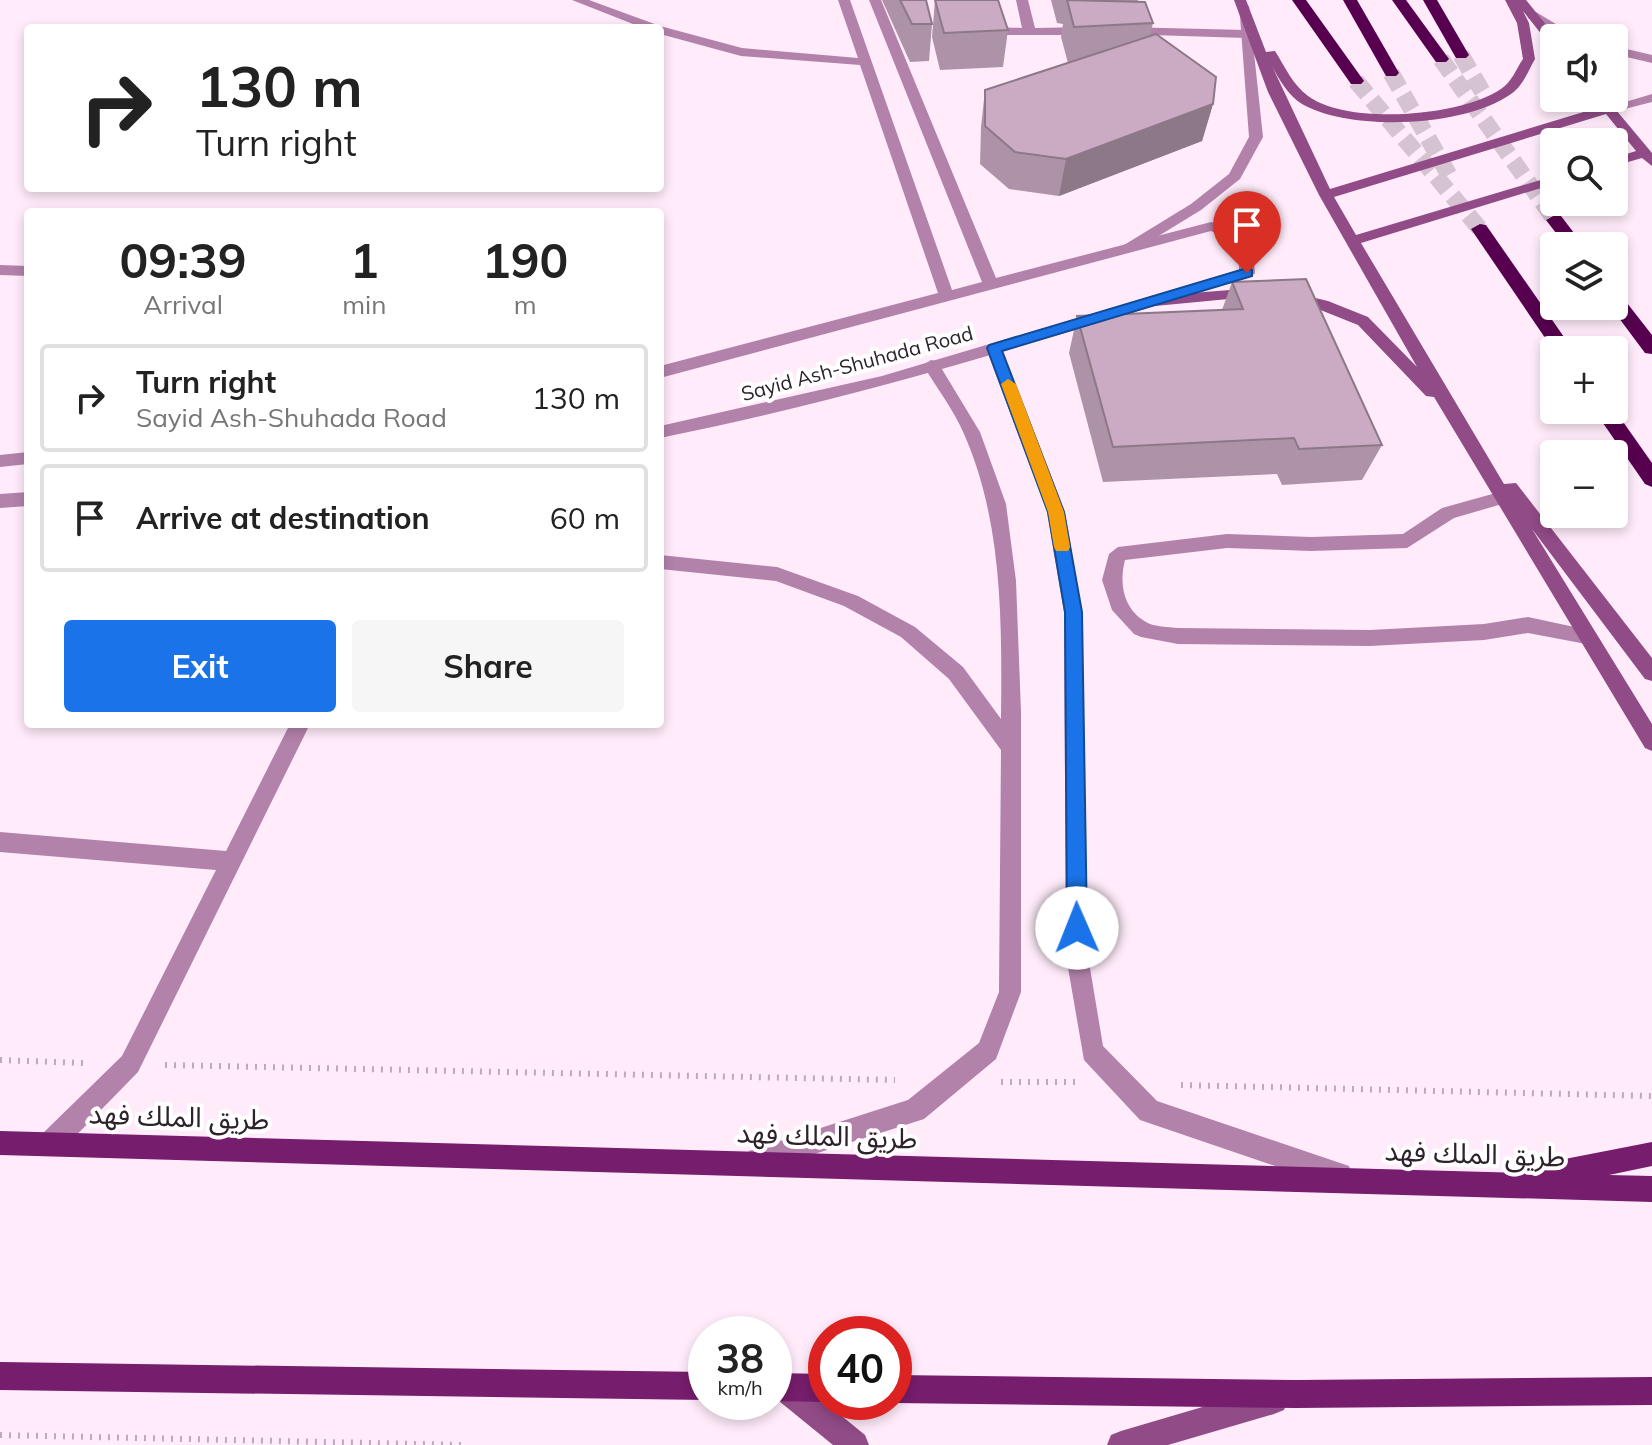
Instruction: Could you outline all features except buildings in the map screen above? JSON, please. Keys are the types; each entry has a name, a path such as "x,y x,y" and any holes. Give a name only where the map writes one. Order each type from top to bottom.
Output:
{"highway":[{"path":"1299,0 1356,81"},
{"path":"1350,0 1391,73"},
{"path":"1399,0 1441,59"},
{"path":"1430,0 1461,55"},
{"path":"1555,220 1564,232"},
{"path":"1480,229 1553,336"},
{"path":"1628,316 1652,348"},
{"path":"1614,424 1652,479"}],"main road":[{"path":"1511,0 1540,30"},
{"path":"1242,3 1283,76 1305,100 1332,113 1385,118 1437,114 1481,104 1510,90 1529,59 1528,19 1520,0"},
{"path":"1242,3 1275,92 1326,195 1451,412 1652,742"},
{"path":"1326,195 1580,112"},
{"path":"1611,112 1650,155"},
{"path":"1628,159 1650,155"},
{"path":"1353,241 1540,184"},
{"path":"1155,301 1270,292 1323,305 1363,321 1451,412 1652,673"},
{"name":"طريق الملك فهد","path":"0,1143 1652,1189"},
{"path":"1497,1185 1652,1154"},
{"path":"0,1376 688,1386"},
{"path":"912,1389 1296,1394 1652,1391"},
{"path":"1121,1445 1296,1394"},
{"path":"792,1397 855,1445"}],"street":[{"path":"578,0 643,24"},
{"path":"844,0 947,297"},
{"path":"875,0 991,284"},
{"path":"949,0 955,13 964,21 987,29 1246,34"},
{"path":"1022,0 1029,30"},
{"path":"1129,248 1196,207 1235,176 1256,137 1242,3"},
{"path":"1528,19 1540,24"},
{"path":"664,31 741,52 866,62"},
{"path":"1628,53 1652,59"},
{"path":"1628,101 1652,98"},
{"name":"Sayid Ash-Shuhada Road","path":"664,371 1211,226 1233,233 1246,242 1247,273 994,348 734,419 664,431"},
{"path":"0,270 24,271"},
{"path":"994,348 1056,512 1073,612 1077,956 1092,1052 1149,1111 1359,1182"},
{"path":"744,1164 915,1110 988,1051 1010,992 1007,581 997,504 972,432 931,365"},
{"path":"0,461 24,458"},
{"path":"1503,497 1448,513 1407,541 1311,544 1227,541 1118,554 1111,580 1119,605 1141,629 1178,636 1370,638 1484,632 1528,625 1586,636"},
{"path":"0,501 24,499"},
{"path":"664,562 777,574 851,601 908,632 956,673 1010,747"},
{"path":"50,1144 130,1064 298,728"},
{"path":"0,842 231,861"}],"path":[{"path":"0,1060 1652,1096"},
{"path":"0,1435 464,1445"}],"tunnel":[{"path":"1461,55 1489,103"},
{"path":"1441,59 1555,220"},
{"path":"1391,73 1449,175"},
{"path":"1356,81 1480,229"}],"slow traffic":[{"path":"1008,384 1056,512 1062,547"}],"route":[{"path":"1077,928 1073,612 1056,512 994,348 1247,273"}]}
